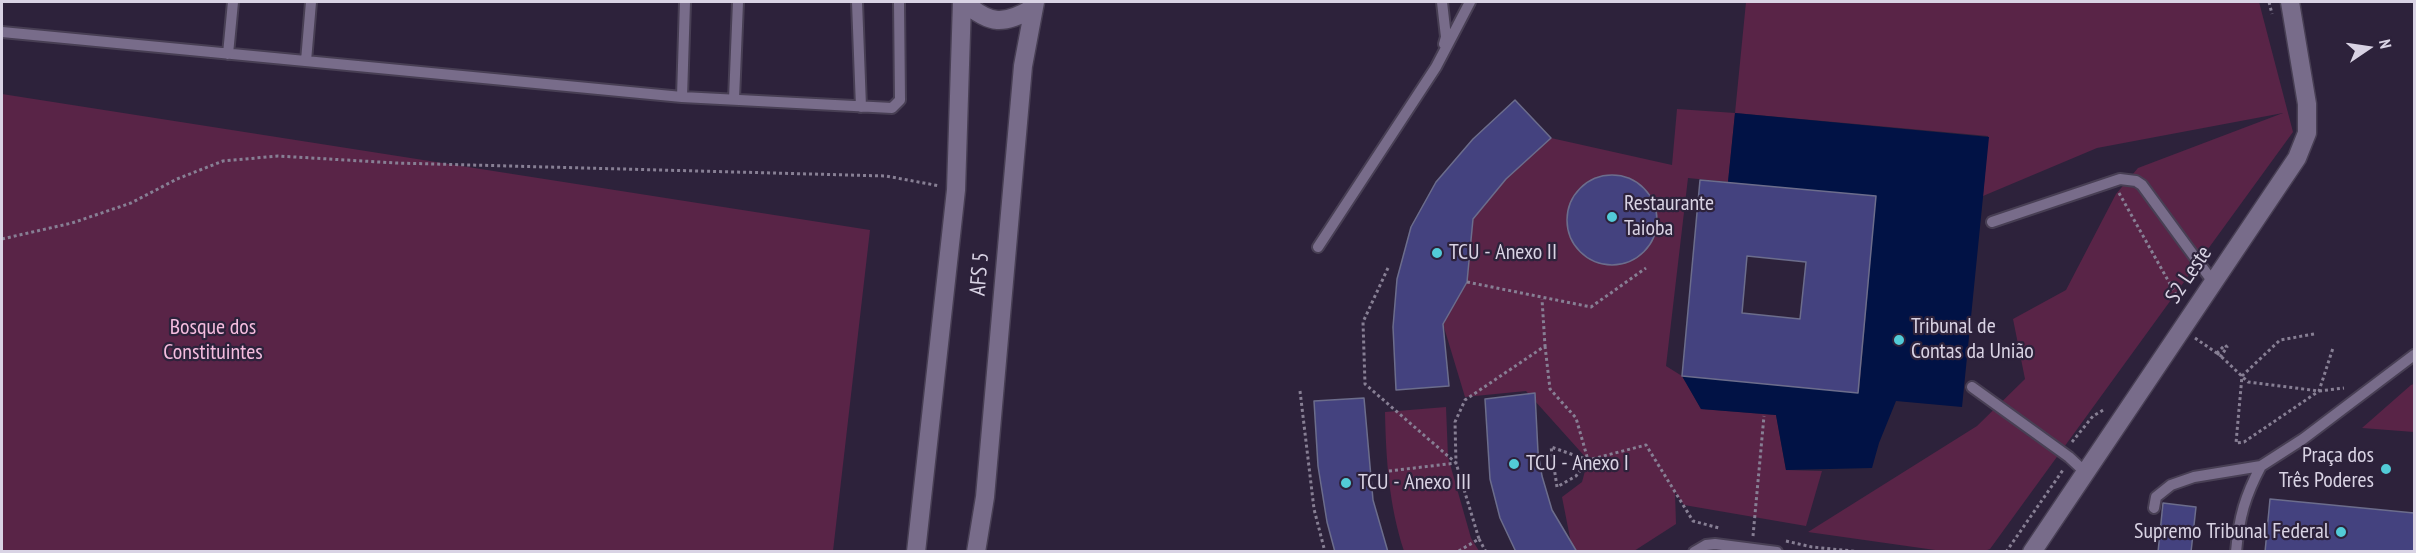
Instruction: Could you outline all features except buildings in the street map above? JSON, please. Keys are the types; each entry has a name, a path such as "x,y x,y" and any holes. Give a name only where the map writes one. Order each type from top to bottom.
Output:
{"main road":[{"path":"963,2 994,21 1016,18 1034,5"},
{"name":"AFS 5","path":"916,552 956,190 963,2"},
{"name":"S2 Leste","path":"2032,552 2297,158 2307,133 2307,104 2290,2"},
{"name":"AFS 5","path":"976,552 985,496 1023,66 1034,5"}],"lane":[{"path":"228,54 233,2"},
{"path":"306,61 311,2"},
{"path":"682,97 685,2"},
{"path":"734,99 738,2"},
{"path":"857,2 861,107"},
{"path":"2,32 682,97 892,108 900,100 899,2"},
{"path":"1436,67 1446,37 1442,2"},
{"path":"1318,247 1436,67 1470,2"},
{"path":"1992,222 2120,178 2136,181 2142,185 2213,282"},
{"path":"2154,508 2156,497 2171,485 2194,477 2261,466 2303,440 2415,356"},
{"path":"1972,387 2069,457 2085,472"},
{"path":"2235,552 2238,520 2246,494 2261,466"},
{"path":"1694,552 1706,545 1714,544 1777,552"}],"path":[{"path":"2269,2 2274,24"},
{"path":"2,239 72,223 130,203 177,179 224,161 278,156 408,163 886,176 956,190"},
{"path":"2112,181 2180,302 2185,293"},
{"path":"1388,268 1363,321 1365,384 1456,463"},
{"path":"1467,282 1542,299 1591,307 1646,268"},
{"path":"1542,299 1550,389 1576,418 1588,460"},
{"path":"2182,327 2221,356 2227,347 2225,345 2217,353 2226,361 2248,382 2319,391 2352,387"},
{"path":"2314,334 2280,340 2242,376 2236,443 2244,442 2319,391 2333,348"},
{"path":"1486,552 1479,539 1456,463 1455,422 1465,400 1545,346"},
{"path":"1300,391 1314,509 1325,552"},
{"path":"2006,551 2066,464 2069,457 2069,446 2093,416 2108,405"},
{"path":"1753,537 1764,416"},
{"path":"1588,460 1576,476 1557,487 1551,447 1588,460 1646,445 1693,521 1721,529"},
{"path":"1389,471 1456,463"},
{"path":"1747,536 1763,539"},
{"path":"1457,552 1479,539"},
{"path":"1782,541 1812,547 1862,552"}],"green space":[{"path":"1746,2 2259,2 2293,132 1990,549 1982,552 1942,551 1808,532 1977,426 2025,379 2013,319 2066,290 2116,194 2138,168 2283,113 2097,148 1983,196 1988,136 1735,113"},
{"name":"Bosque dos Constituintes","path":"2,94 870,230 833,551 2,551"},
{"path":"1677,109 1735,113 1728,182 1688,178 1666,366 1682,376 1701,409 1776,415 1786,470 1822,471 1806,526 1684,505 1675,492 1676,524 1634,551 1577,551 1571,543 1562,497 1582,482 1588,460 1526,391 1465,397 1443,324 1467,282 1473,219 1506,179 1551,138 1672,165"},
{"path":"2414,384 2414,432 2362,428 2411,385"},
{"path":"1446,407 1448,457 1471,538 1479,551 1404,551 1389,482 1385,412"}],"shaded area":[{"path":"1735,113 1989,137 1962,407 1896,401 1879,443 1872,468 1786,470 1776,415 1701,409 1682,376 1859,392 1876,197 1728,182"}],"place":[{"name":"Restaurante Taioba","path":"1612,217"},
{"name":"TCU - Anexo II","path":"1437,253"},
{"name":"Tribunal de Contas da União","path":"1899,340"},
{"name":"TCU - Anexo I","path":"1514,464"},
{"name":"Praça dos Três Poderes","path":"2386,469"},
{"name":"TCU - Anexo III","path":"1346,483"},
{"name":"Supremo Tribunal Federal","path":"2341,532"}]}
